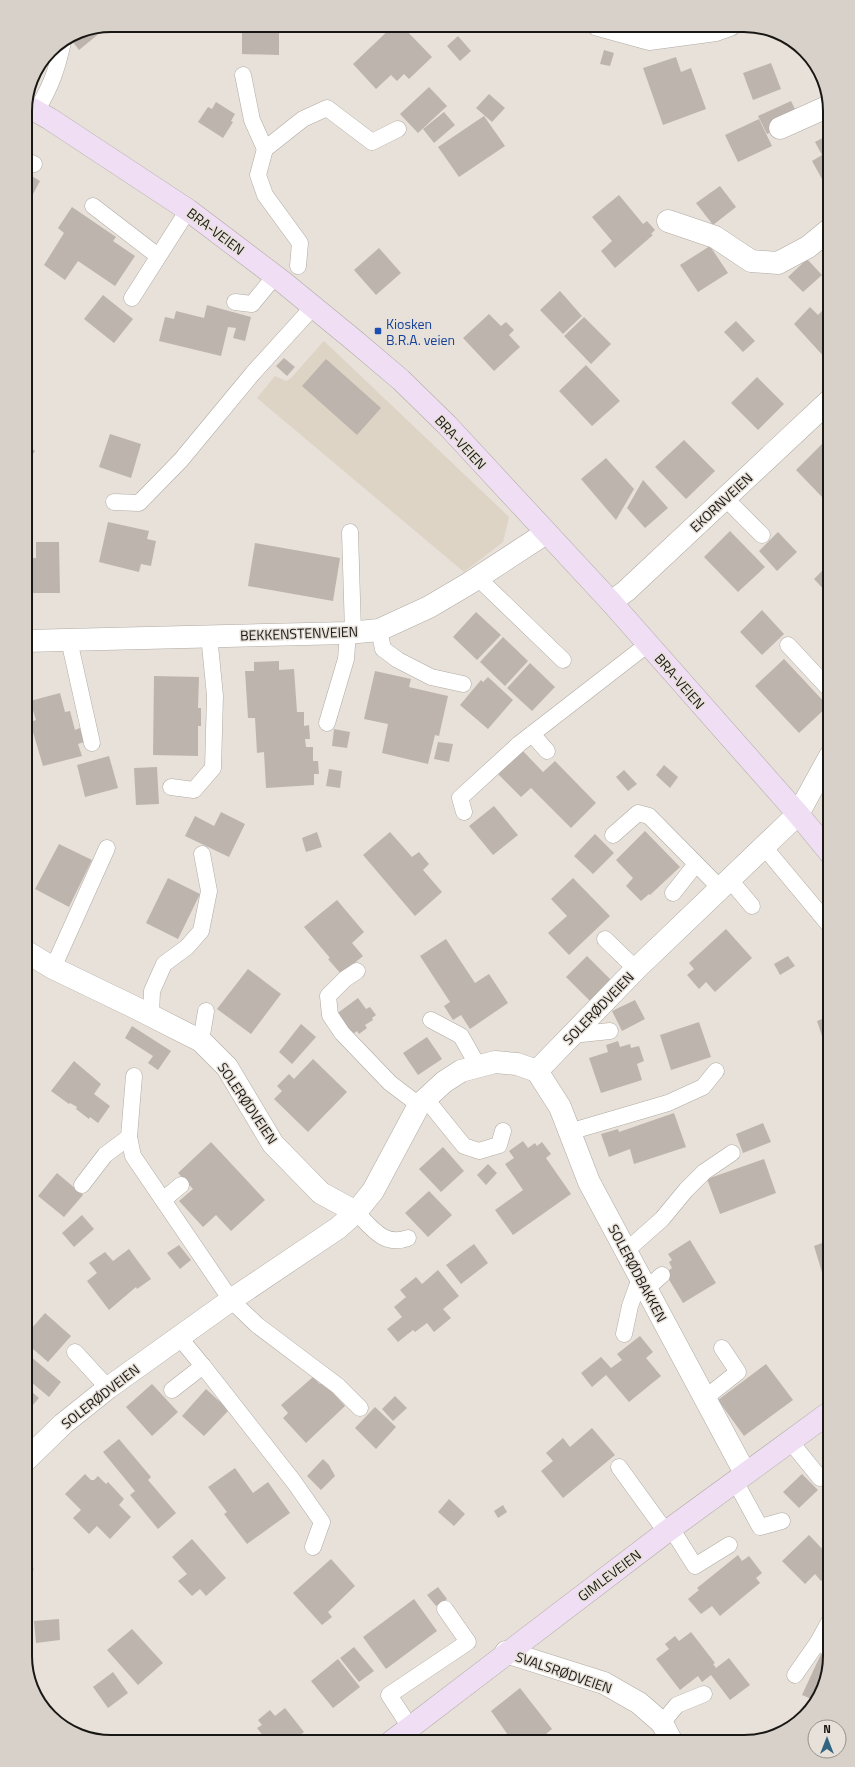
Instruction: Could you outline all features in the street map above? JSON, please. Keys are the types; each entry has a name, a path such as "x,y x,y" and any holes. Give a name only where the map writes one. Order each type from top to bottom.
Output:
{"main road":[{"name":"BRA-VEIEN","path":"32,109 188,210 314,307 401,380 447,425 611,602 798,814 823,845"},
{"name":"GIMLEVEIEN","path":"405,1735 506,1652 668,1530 823,1417"}],"street":[{"path":"625,32 649,38 699,32"},
{"path":"780,128 823,109"},
{"path":"668,221 715,237 751,261 778,263 808,247 823,235"},
{"name":"EKORNVEIEN","path":"611,602 626,591 823,408"},
{"name":"BEKKENSTENVEIEN","path":"32,641 209,635 350,633 379,630 429,607 478,578 546,533"},
{"name":"SOLERØDVEIEN","path":"32,1454 63,1424 108,1388 231,1300 338,1228 356,1212 373,1191 423,1102 444,1082 461,1071 495,1062 517,1064 537,1071 636,969 798,814 823,769"},
{"name":"SOLERØDVEIEN","path":"32,955 53,968 201,1041 227,1067 274,1144 321,1193 356,1212"},
{"name":"SOLERØDBAKKEN","path":"537,1071 560,1107 589,1182 705,1398 740,1477"},
{"name":"SVALSRØDVEIEN","path":"506,1652 604,1683 639,1703 662,1723 668,1735"}],"lane":[{"path":"32,107 49,91 61,50"},
{"path":"243,75 252,120 265,149"},
{"path":"298,266 300,243 265,195 258,175 265,149 303,119 328,108 372,142 398,129"},
{"path":"93,206 158,256"},
{"path":"132,298 188,210"},
{"path":"235,302 252,304 275,276"},
{"path":"114,502 139,503 181,460 253,373 314,307"},
{"path":"725,498 762,535"},
{"path":"326,723 346,659 350,633 350,532"},
{"path":"478,578 563,660"},
{"path":"379,630 383,649 398,660 431,677 463,684"},
{"path":"171,787 194,790 213,768 215,696 209,635"},
{"path":"68,640 92,743"},
{"path":"464,812 460,798 532,734 648,644"},
{"path":"788,645 823,682"},
{"path":"532,734 547,751"},
{"path":"613,835 638,813 649,816 696,864 726,884 752,906"},
{"path":"764,847 823,918"},
{"path":"53,968 107,848"},
{"path":"151,1015 152,991 164,964 187,947 201,931 209,891 202,854"},
{"path":"673,893 696,864"},
{"path":"605,938 636,969"},
{"path":"357,971 345,979 328,996 330,1015 342,1033 390,1083 423,1102 464,1146 479,1151 499,1145 503,1131"},
{"path":"201,1041 206,1011"},
{"path":"431,1020 461,1036 478,1066"},
{"path":"572,1035 610,1031"},
{"path":"569,1132 668,1103 703,1087 716,1071"},
{"path":"134,1076 129,1137 133,1156 231,1300 257,1325 338,1386 360,1408"},
{"path":"82,1185 105,1155 129,1137"},
{"path":"626,1251 662,1219 686,1190 704,1172 732,1152"},
{"path":"163,1200 181,1185"},
{"path":"356,1212 376,1232 386,1239 398,1242 408,1238"},
{"path":"624,1334 630,1306 643,1283 662,1275"},
{"path":"179,1337 204,1366 294,1482 322,1522 313,1547"},
{"path":"705,1398 738,1372 722,1348"},
{"path":"75,1352 108,1388"},
{"path":"172,1390 204,1366"},
{"path":"790,1441 820,1478"},
{"path":"619,1467 695,1566 729,1545"},
{"path":"740,1477 760,1527 782,1521"},
{"path":"405,1735 389,1694 468,1642 445,1609"},
{"path":"795,1675 823,1647"},
{"path":"662,1723 677,1705 704,1694"}],"shaded area":[{"path":"324,341 509,517 503,542 464,572 257,398 275,376 286,381 291,378"}],"building":[{"path":"242,32 279,32 279,55 242,54"},
{"path":"387,32 408,32 432,57 409,79 404,74 397,81 391,75 376,89 353,64"},
{"path":"99,33 79,50 73,42 86,36"},
{"path":"458,36 471,51 460,61 447,46"},
{"path":"604,50 614,53 610,66 600,64"},
{"path":"676,57 681,72 691,68 706,109 663,125 643,68"},
{"path":"771,63 781,89 753,100 743,73"},
{"path":"429,87 447,106 418,133 400,114"},
{"path":"489,94 505,108 492,122 476,108"},
{"path":"791,101 800,119 767,134 758,116"},
{"path":"216,102 235,114 231,121 233,122 223,138 198,122 208,107 212,109"},
{"path":"444,112 455,125 434,143 423,129"},
{"path":"484,116 505,146 459,177 438,147"},
{"path":"759,119 772,146 738,162 725,135"},
{"path":"823,138 822,179 812,161 822,155 815,142"},
{"path":"32,176 40,181 32,196"},
{"path":"720,186 736,207 713,225 696,203"},
{"path":"619,195 643,224 647,221 655,230 651,234 653,235 615,268 601,251 612,241 592,217"},
{"path":"72,207 116,237 113,241 135,256 115,286 78,261 65,280 44,265 64,233 58,228"},
{"path":"710,246 728,273 698,292 680,265"},
{"path":"379,248 401,273 376,295 354,270"},
{"path":"807,259 822,275 803,292 788,277"},
{"path":"560,291 582,316 563,334 540,310"},
{"path":"103,295 133,319 114,343 84,319"},
{"path":"207,305 251,317 245,341 233,338 236,328 228,327 221,356 159,341 165,317 174,319 176,311 204,318"},
{"path":"810,307 818,315 823,310 823,356 794,324"},
{"path":"489,314 501,326 506,322 514,330 509,335 520,347 494,371 463,338"},
{"path":"584,317 611,344 591,364 564,336"},
{"path":"736,321 755,341 743,352 724,332"},
{"path":"284,358 295,367 287,376 276,366"},
{"path":"326,359 381,408 357,435 302,386"},
{"path":"586,365 620,401 592,426 559,391"},
{"path":"757,377 784,404 758,430 731,403"},
{"path":"110,434 141,444 131,478 99,467"},
{"path":"684,440 715,471 686,499 655,467"},
{"path":"823,443 823,498 796,470"},
{"path":"606,458 634,489 616,520 581,479"},
{"path":"643,480 668,508 645,528 627,508"},
{"path":"108,522 149,531 147,539 156,541 151,566 141,564 139,572 99,562"},
{"path":"730,531 765,567 738,592 704,557"},
{"path":"778,532 797,552 777,571 759,551"},
{"path":"36,542 59,542 60,593 32,593 32,558 36,558"},
{"path":"255,543 340,558 333,601 248,586"},
{"path":"823,570 823,589 814,579"},
{"path":"762,610 784,634 762,655 740,632"},
{"path":"476,612 501,635 477,660 453,637"},
{"path":"503,637 528,661 505,686 480,662"},
{"path":"784,659 823,701 823,711 799,733 755,686"},
{"path":"279,661 279,670 294,669 297,712 304,712 304,726 309,725 310,739 305,739 306,747 313,747 313,761 318,761 319,774 314,774 314,785 266,788 264,752 257,753 255,718 248,718 245,671 254,671 254,662"},
{"path":"530,663 555,687 532,711 507,688"},
{"path":"375,671 411,679 409,687 448,696 439,736 435,735 428,764 382,753 388,724 364,719"},
{"path":"154,676 199,677 198,708 201,708 201,726 198,726 198,756 153,755"},
{"path":"488,677 513,700 488,729 460,705 481,680 483,682"},
{"path":"60,693 65,712 70,711 75,730 80,728 84,742 78,744 82,756 43,766 32,729 32,721 36,720 32,707 32,700"},
{"path":"334,729 350,732 347,748 332,746"},
{"path":"438,742 453,744 449,762 434,759"},
{"path":"522,750 543,772 555,761 596,803 571,828 531,788 521,797 498,774"},
{"path":"109,756 118,788 85,797 77,765"},
{"path":"664,765 678,777 670,788 656,775"},
{"path":"157,767 159,804 136,805 134,768"},
{"path":"329,769 342,771 340,788 326,786"},
{"path":"624,770 637,784 628,791 616,777"},
{"path":"494,806 518,835 493,855 469,826"},
{"path":"221,812 245,824 229,857 185,836 195,816 214,826"},
{"path":"645,831 680,867 650,895 649,894 641,901 626,886 633,878 616,860"},
{"path":"317,832 322,847 306,852 302,838"},
{"path":"390,832 412,857 419,852 429,864 423,870 442,892 415,916 363,855"},
{"path":"595,834 614,853 593,874 574,856"},
{"path":"59,844 92,860 69,907 35,889"},
{"path":"168,878 200,894 178,939 146,923"},
{"path":"573,878 610,916 569,955 548,933 567,916 551,899"},
{"path":"337,900 364,932 352,943 363,956 341,974 328,959 330,958 304,927"},
{"path":"726,929 752,958 715,992 706,982 699,989 687,975 694,969 689,963"},
{"path":"446,939 475,983 489,974 508,1003 470,1029 461,1015 453,1020 444,1006 450,1002 420,956"},
{"path":"587,956 611,980 590,1001 566,977"},
{"path":"788,956 795,966 780,975 774,964"},
{"path":"248,969 281,994 251,1034 217,1009"},
{"path":"358,998 366,1009 370,1007 376,1015 372,1018 373,1020 365,1025 367,1028 359,1034 357,1031 350,1036 335,1015"},
{"path":"635,1000 645,1019 622,1031 612,1011"},
{"path":"823,1019 823,1039 817,1021"},
{"path":"699,1022 711,1057 671,1070 660,1035"},
{"path":"301,1024 316,1037 292,1064 279,1052"},
{"path":"132,1026 171,1051 158,1070 148,1063 153,1056 125,1038"},
{"path":"427,1037 442,1059 418,1075 403,1053"},
{"path":"618,1041 620,1047 630,1044 631,1048 639,1046 644,1061 637,1064 642,1080 601,1093 589,1058 608,1052 606,1045"},
{"path":"313,1059 347,1092 308,1132 274,1099 282,1091 277,1086 289,1074 294,1079"},
{"path":"74,1061 101,1084 94,1094 110,1106 98,1123 90,1117 89,1119 76,1109 77,1107 70,1103 69,1104 51,1091"},
{"path":"674,1113 686,1147 634,1164 630,1149 609,1157 601,1134 618,1129 619,1132"},
{"path":"763,1123 771,1142 743,1153 736,1134"},
{"path":"523,1141 528,1148 535,1143 537,1146 542,1142 551,1154 546,1158 571,1194 513,1235 495,1210 523,1190 505,1164 514,1158 509,1151"},
{"path":"211,1142 265,1200 231,1231 216,1215 203,1227 179,1201 193,1189 178,1173"},
{"path":"443,1147 464,1171 441,1192 419,1169"},
{"path":"764,1159 776,1193 720,1214 707,1179"},
{"path":"488,1164 497,1173 486,1185 477,1175"},
{"path":"57,1173 83,1195 64,1217 38,1196"},
{"path":"429,1191 452,1215 428,1237 405,1213"},
{"path":"82,1215 94,1229 74,1247 62,1233"},
{"path":"690,1240 716,1283 683,1303 665,1273 672,1268 669,1262 672,1260 668,1254"},
{"path":"823,1243 823,1276 814,1246"},
{"path":"474,1244 488,1263 461,1284 446,1265"},
{"path":"179,1245 191,1260 180,1269 167,1253"},
{"path":"129,1249 151,1279 137,1289 136,1287 109,1310 87,1281 97,1273 89,1263 105,1252 113,1261"},
{"path":"438,1270 459,1296 443,1309 451,1318 434,1332 427,1323 415,1332 413,1330 398,1342 387,1329 402,1317 394,1307 406,1297 400,1290 416,1277 422,1284"},
{"path":"45,1313 71,1336 48,1362 32,1348 32,1328"},
{"path":"640,1336 653,1352 646,1358 661,1376 629,1402 606,1375 592,1387 581,1373 601,1357 611,1368 622,1360 617,1354"},
{"path":"32,1358 61,1382 49,1397 32,1383"},
{"path":"766,1364 793,1400 744,1436 718,1400"},
{"path":"313,1377 320,1384 323,1382 345,1406 306,1443 283,1418 288,1413 281,1405"},
{"path":"152,1384 178,1412 152,1436 126,1407"},
{"path":"206,1389 229,1410 204,1436 182,1416"},
{"path":"32,1392 39,1398 32,1406"},
{"path":"395,1396 407,1408 393,1421 382,1409"},
{"path":"375,1407 396,1427 376,1449 355,1428"},
{"path":"592,1428 615,1455 563,1498 541,1471 553,1461 546,1453 563,1438 570,1447"},
{"path":"119,1439 151,1477 148,1480 176,1513 158,1529 130,1495 135,1491 103,1452"},
{"path":"323,1459 329,1465 335,1476 321,1490 307,1476"},
{"path":"235,1468 253,1493 268,1482 290,1513 247,1544 224,1514 227,1512 208,1487"},
{"path":"85,1474 91,1480 94,1480 98,1476 106,1484 108,1482 124,1499 119,1505 131,1517 110,1539 97,1526 89,1534 73,1518 81,1510 65,1494"},
{"path":"802,1474 818,1490 799,1508 783,1492"},
{"path":"449,1499 465,1514 454,1526 438,1512"},
{"path":"503,1505 507,1512 498,1518 494,1511"},
{"path":"809,1535 823,1550 823,1579 821,1581 815,1574 805,1584 782,1561"},
{"path":"192,1539 226,1578 206,1596 200,1589 192,1596 178,1581 187,1574 172,1557"},
{"path":"738,1555 742,1561 749,1556 762,1573 756,1578 760,1583 720,1616 712,1606 701,1614 688,1599 699,1590 697,1588"},
{"path":"331,1559 355,1586 328,1612 332,1617 322,1625 293,1593"},
{"path":"438,1587 447,1599 436,1606 427,1595"},
{"path":"414,1599 437,1631 386,1669 363,1637"},
{"path":"59,1619 60,1640 36,1643 34,1621"},
{"path":"132,1629 163,1663 138,1685 107,1650"},
{"path":"691,1632 715,1663 713,1664 716,1668 729,1658 750,1685 730,1700 711,1675 702,1682 698,1676 680,1690 656,1659 669,1649 665,1644 675,1636 679,1641"},
{"path":"354,1647 374,1671 359,1682 340,1658"},
{"path":"821,1654 823,1655 823,1661 819,1681 815,1691 811,1699 802,1695"},
{"path":"338,1659 360,1687 333,1708 311,1681"},
{"path":"113,1672 128,1693 108,1708 93,1687"},
{"path":"520,1688 552,1729 546,1734 547,1735 508,1735 491,1711"},
{"path":"285,1708 304,1732 300,1735 262,1735 257,1728 262,1725 258,1720 270,1710 275,1716"}],"place":[{"name":"Kiosken B.R.A. veien","path":"378,331"}]}
